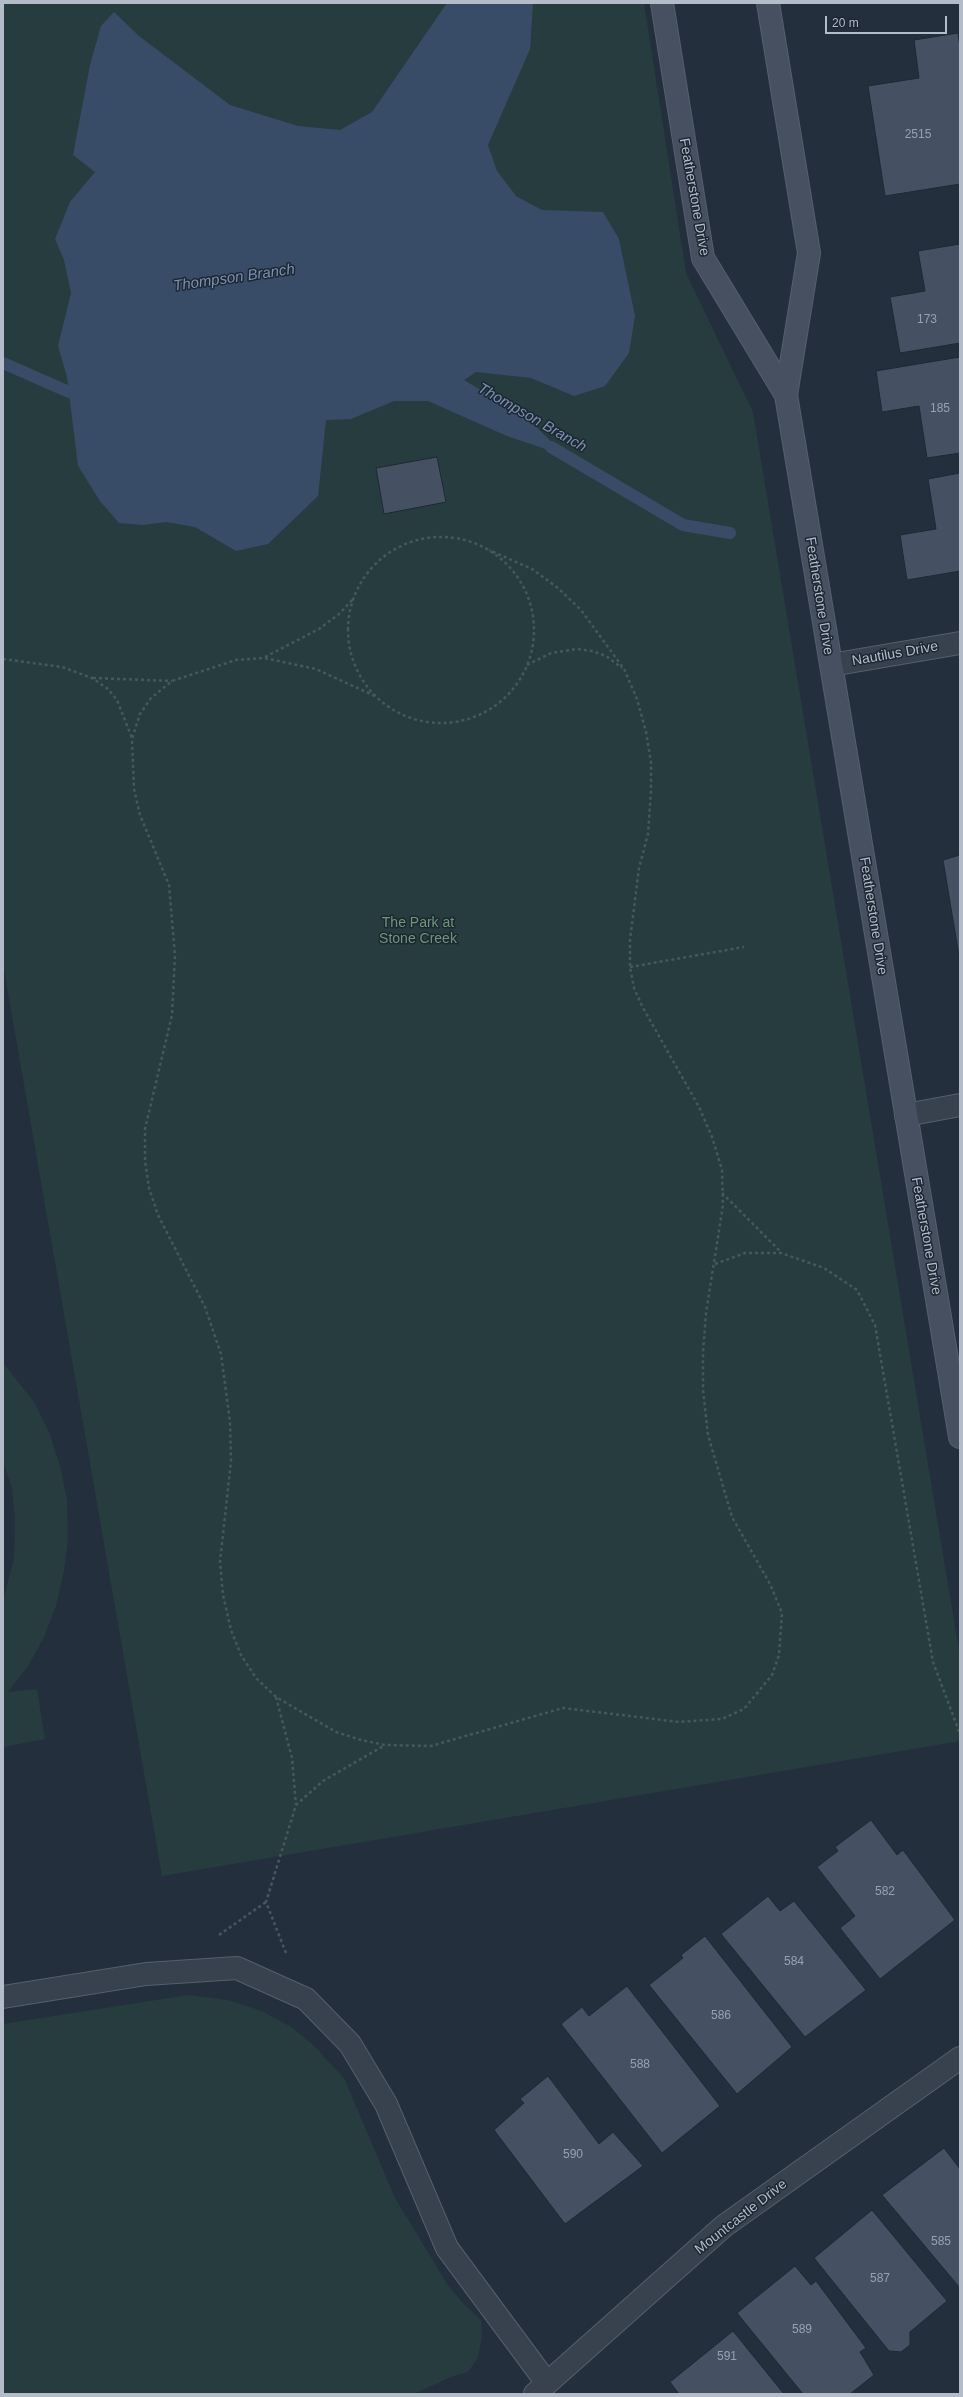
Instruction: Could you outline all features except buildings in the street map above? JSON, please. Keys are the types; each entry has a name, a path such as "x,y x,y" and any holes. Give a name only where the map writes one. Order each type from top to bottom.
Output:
{"street":[{"name":"Featherstone Drive","path":"662,3 703,258 786,395"},
{"name":"Featherstone Drive","path":"768,3 810,253 786,395 960,1437"},
{"name":"Nautilus Drive","path":"831,665 960,643"},
{"path":"906,1115 960,1105"},
{"path":"3,1997 146,1974 237,1968 306,2000 350,2044 386,2104 447,2248 541,2389"},
{"name":"Mountcastle Drive","path":"541,2389 724,2226 960,2058"}],"path":[{"path":"3,659 62,667 92,678 108,689 117,700 132,739 134,789 140,815 169,885 175,956 172,1015 145,1129 145,1161 149,1188 158,1215 205,1307 221,1354 230,1422 231,1461 220,1562 223,1595 231,1630 241,1655 256,1678 276,1697 336,1732 361,1740 385,1745 431,1746 563,1708 679,1722 722,1719 744,1709 772,1675 779,1655 782,1613 770,1584 732,1517 708,1435 703,1390 703,1353 706,1313 715,1264 722,1193 722,1170 712,1137 689,1087 642,1006 634,988 630,967 630,940 639,868 648,834 651,762 637,699 624,669 581,610 558,588 532,569 470,541 450,537 429,537 409,542 390,551 374,564 361,581 353,599 348,620 348,641 352,661 362,680 375,696 391,709 410,719 441,724 456,722 472,719 500,703 520,680 527,665 534,634 530,603 516,575 506,562 489,550"},
{"path":"264,658 319,629 339,614 353,599"},
{"path":"527,665 551,653 576,649 592,651 606,656 624,669"},
{"path":"132,739 140,714 151,698 172,682 236,660 264,658 316,669 375,696"},
{"path":"92,678 172,682"},
{"path":"630,967 744,947"},
{"path":"722,1193 781,1253"},
{"path":"715,1264 745,1253 781,1253 824,1268 857,1290 875,1325 933,1662 960,1734"},
{"path":"214,1940 266,1902 296,1806 292,1758 276,1697"},
{"path":"296,1806 323,1781 385,1745"},
{"path":"266,1902 288,1958"}],"green space":[{"name":"The Park at Stone Creek","path":"3,3 644,3 686,273 753,412 960,1657 960,1741 162,1876 3,964"},
{"path":"3,1363 35,1403 50,1435 61,1469 67,1501 68,1537 64,1571 56,1606 44,1637 28,1666 8,1692 37,1689 45,1739 3,1747 3,1600 14,1559 15,1519 12,1488 3,1462"},
{"path":"188,1995 228,2000 262,2011 293,2028 313,2045 344,2078 395,2198 447,2284 462,2302 481,2320 482,2336 478,2358 468,2372 451,2377 414,2394 3,2394 3,2024"}],"water":[{"path":"447,3 533,3 530,49 488,145 497,171 516,196 542,210 603,212 619,239 635,316 629,353 605,386 574,396 531,378 476,372 464,380 527,418 566,456 507,436 428,401 394,401 351,419 326,420 318,496 268,544 236,551 195,527 166,522 143,525 119,523 100,501 78,466 67,377 58,346 71,293 64,260 55,239 70,202 95,172 73,155 90,65 101,26 114,12 139,36 230,105 298,126 340,130 372,112"}],"waterway":[{"name":"Thompson Branch","path":"3,363 69,392 82,384"},
{"name":"Thompson Branch","path":"551,447 683,525 730,533"}]}
